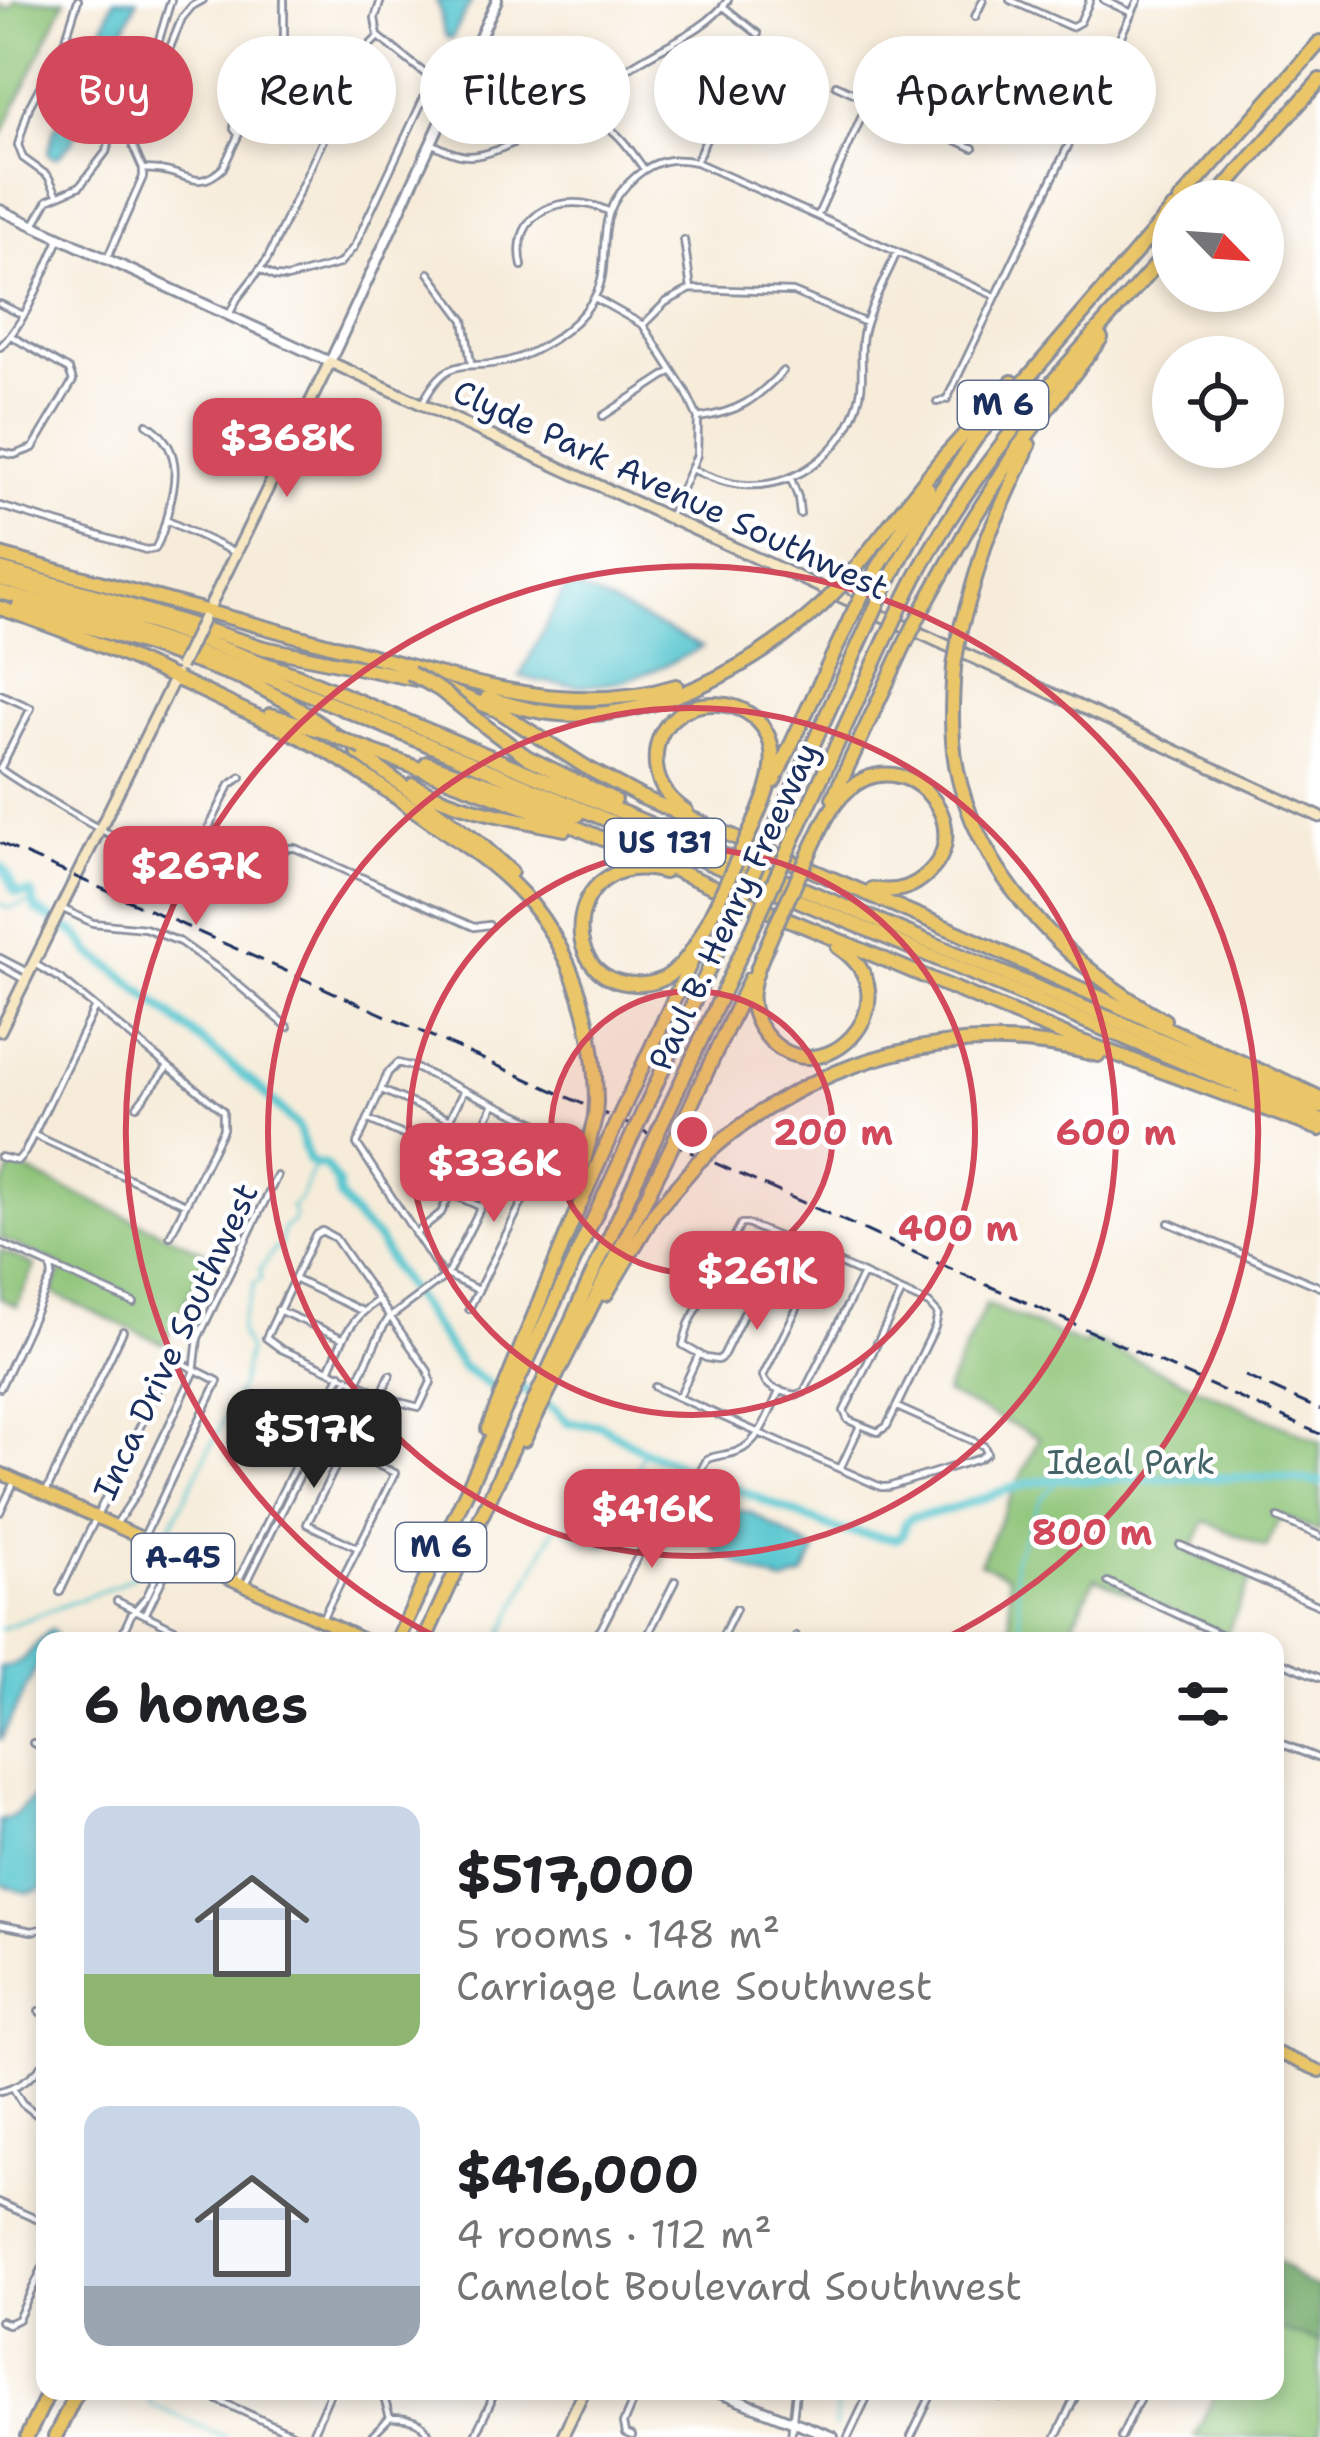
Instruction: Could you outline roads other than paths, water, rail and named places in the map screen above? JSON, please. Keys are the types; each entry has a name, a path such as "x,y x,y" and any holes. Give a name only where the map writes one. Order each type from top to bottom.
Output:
{"highway":[{"path":"1198,180 1320,42"},
{"path":"1232,180 1320,80"},
{"path":"0,569 264,648 410,675 531,710 595,714 629,709 685,692 735,668 821,606 941,460 1151,234"},
{"name":"Paul B. Henry Freeway","path":"401,1632 524,1353 636,1127 882,594 924,515 969,447 1151,234"},
{"name":"Paul B. Henry Freeway","path":"507,1466 557,1369 656,1136 938,534 993,452 1152,272"},
{"path":"507,1466 673,1143 921,612 1019,446 1152,275"},
{"path":"1078,368 1030,442 977,567 954,667 952,735 961,788 979,834 1021,898 1079,961 1131,1000 1320,1103"},
{"path":"525,1333 618,1119 850,619 921,499 986,410"},
{"path":"0,555 205,615 527,694 587,700 665,690 766,649"},
{"name":"US 131","path":"0,579 121,613 254,659 1320,1103"},
{"name":"US 131","path":"0,592 134,630 270,678 1320,1120"},
{"path":"0,605 177,672 332,754 494,867 534,908 580,993"},
{"path":"0,605 148,645 242,678 288,702 476,840 537,902 569,958 580,993 592,1043 596,1101 580,1181 525,1333 524,1353"},
{"path":"335,646 482,702 626,790 1280,1079"},
{"path":"410,675 440,690 547,769 728,856"},
{"path":"213,695 557,819 1077,1040 1320,1130"},
{"path":"735,837 678,806 661,784 656,766 659,742 668,724 688,709 715,702 730,705 763,729 773,764 751,830"},
{"path":"326,732 438,798 619,847"},
{"path":"357,744 508,789 758,883"},
{"path":"808,854 840,798 871,777 911,780 925,788 941,811 945,834 940,858 925,877 909,886 878,890 814,870"},
{"path":"714,888 650,869 613,873 584,904 582,944 598,969 614,980 640,985 655,982 684,962 716,904"},
{"path":"774,929 753,988 758,1024 775,1045 795,1054 814,1056 836,1050 863,1023 866,983 850,956 790,920"},
{"path":"557,1369 638,1238 698,1162 761,1111 826,1074 890,1053 953,1042 999,1041 1064,1047 1196,1085"},
{"name":"M 6","path":"428,1632 507,1466"},
{"path":"27,2437 46,2400"},
{"path":"55,2437 73,2400"}],"main road":[{"name":"Clyde Park Avenue Southwest","path":"330,362 1320,817"},
{"path":"0,1031 330,362"},
{"name":"A-45","path":"0,1473 346,1632"},
{"path":"1284,2056 1320,2071"},
{"path":"562,2437 577,2400"}],"street":[{"path":"57,194 48,176 23,158 18,145 29,106 64,41 78,0"},
{"path":"34,225 46,202 80,186 106,152 118,116 158,43 171,0"},
{"path":"107,260 141,186 143,170 131,128 182,18 203,0"},
{"path":"284,0 284,36"},
{"path":"378,36 375,18 381,0"},
{"path":"480,36 497,0"},
{"path":"975,17 983,0"},
{"path":"1010,0 1074,27 1090,0"},
{"path":"1104,0 1132,13"},
{"path":"937,402 947,399 1138,0"},
{"path":"630,69 705,23 726,3 758,34"},
{"path":"261,270 287,278 336,265 352,251 430,81 396,52"},
{"path":"836,85 853,93"},
{"path":"818,215 853,136"},
{"path":"143,170 166,171 190,180 210,179 223,168 236,144"},
{"path":"229,315 261,270 321,144"},
{"path":"330,362 431,144"},
{"path":"433,144 473,156 505,144"},
{"path":"624,144 644,169"},
{"path":"696,162 704,144"},
{"path":"965,144 974,148"},
{"path":"422,405 440,376 451,368 523,356 577,321 595,298 601,279 608,211 624,186 644,169 670,159 696,162 995,296"},
{"path":"522,266 524,233 547,208 578,201 608,211"},
{"name":"Clyde Park Avenue Southwest","path":"0,209 330,362"},
{"path":"0,347 23,315 60,238"},
{"path":"684,240 691,289"},
{"path":"692,469 722,482 761,485 791,479 830,452 854,414 861,392 860,348 866,322 897,253"},
{"path":"429,273 464,320 470,363"},
{"path":"643,325 665,302 691,289 793,292 866,322"},
{"path":"595,298 643,325 698,418 699,446 669,518"},
{"path":"0,304 23,315"},
{"path":"0,452 14,455 32,448 73,381 69,370 11,336"},
{"path":"603,416 672,371"},
{"path":"698,418 740,408 783,371"},
{"path":"0,506 146,550 158,546 176,468 165,438 147,424"},
{"path":"791,479 800,514"},
{"path":"166,520 236,553"},
{"path":"0,694 31,708 0,769 42,798 188,870 215,875 231,872 265,851 295,848 474,927 489,925"},
{"path":"188,870 227,789 241,777"},
{"path":"60,911 93,923 145,928 180,942 288,1027"},
{"path":"0,962 62,980 219,1105 225,1119 223,1129 170,1236"},
{"path":"0,1157 17,1161 34,1135 95,1007"},
{"path":"137,1106 168,1066"},
{"path":"469,1310 553,1134 413,1066 393,1066 358,1137 358,1150 446,1276 478,1290"},
{"path":"381,1090 450,1120"},
{"path":"464,1090 424,1178 481,1207"},
{"path":"416,1234 438,1218 494,1104"},
{"path":"357,1382 389,1318 446,1276 525,1118"},
{"path":"367,1119 435,1150"},
{"path":"34,1135 185,1204"},
{"name":"Inca Drive Southwest","path":"115,1526 134,1498 195,1368 198,1338 277,1176"},
{"path":"496,1178 527,1192"},
{"path":"1168,1223 1320,1287"},
{"path":"781,1238 723,1356 713,1360 683,1345 683,1336 740,1224 781,1238 823,1256 902,1292 932,1306 938,1314 883,1431 848,1420 844,1411 902,1292"},
{"path":"322,1231 334,1238 428,1371 431,1382 419,1407 281,1349 266,1337 294,1279 315,1235 322,1231"},
{"path":"0,1243 134,1303"},
{"path":"823,1256 764,1372 764,1381 780,1390 803,1392 862,1274"},
{"path":"0,1388 52,1276 50,1265"},
{"path":"294,1279 362,1311"},
{"path":"329,1369 362,1311 377,1301"},
{"path":"278,1310 343,1338"},
{"path":"46,1494 123,1331"},
{"path":"679,1398 699,1354"},
{"path":"60,1592 175,1361 218,1381 143,1540"},
{"path":"0,1367 8,1371"},
{"path":"382,1393 390,1375"},
{"path":"241,1584 344,1376"},
{"path":"655,1387 888,1487 978,1460 988,1450 896,1407"},
{"path":"598,1632 639,1554 674,1521 704,1464 711,1457 742,1450 758,1432 780,1390"},
{"path":"839,1469 860,1426"},
{"path":"321,1621 358,1548 395,1473 344,1450 308,1524 358,1548"},
{"path":"0,1512 15,1480"},
{"path":"1278,1518 1320,1536"},
{"path":"1180,1546 1320,1606"},
{"path":"124,1632 171,1552"},
{"path":"146,1615 171,1552"},
{"path":"649,1632 674,1581"},
{"path":"1108,1582 1215,1632"},
{"path":"117,1601 181,1632"},
{"path":"725,1632 736,1610"},
{"path":"170,1632 172,1628"},
{"path":"1284,1663 1320,1678"},
{"path":"1284,1745 1320,1759"},
{"path":"0,1925 36,1930"},
{"path":"0,2091 36,2073"},
{"path":"13,2088 36,2113"},
{"path":"0,2203 36,2219"},
{"path":"0,2321 15,2322 36,2281"},
{"path":"218,2400 298,2437"},
{"path":"308,2437 327,2400"},
{"path":"384,2400 389,2418"},
{"path":"475,2437 491,2400"},
{"path":"632,2437 625,2434 622,2424 633,2400"},
{"path":"738,2400 833,2437"},
{"path":"791,2437 794,2400"},
{"path":"848,2437 866,2400"},
{"path":"911,2437 929,2400"},
{"path":"1056,2437 1074,2400"},
{"path":"1120,2437 1138,2400"},
{"path":"371,2437 389,2418"},
{"path":"389,2418 411,2420 426,2428 431,2437"}],"water":[{"path":"114,0 137,0 121,36 99,36"},
{"path":"436,0 472,0 453,36 446,36"},
{"path":"50,144 70,144 58,157 48,153"},
{"path":"573,587 702,647 657,669 614,682 570,686 520,676 564,590"},
{"path":"717,1509 750,1512 816,1551 803,1576 784,1583 714,1550 709,1529"},
{"path":"36,1645 36,1668 0,1741 0,1667 23,1658"},
{"path":"36,1797 36,1891 23,1892 0,1883 0,1821"}],"waterway":[{"path":"0,866 15,891 31,893 36,910 77,934 92,954 259,1088 298,1127 309,1161 325,1165 337,1182 340,1197 379,1240 462,1367 495,1389 526,1390 568,1423 600,1425 644,1451 837,1530 896,1539 912,1517 1043,1480 1271,1477 1320,1482"},
{"path":"0,904 10,908 33,902"},
{"path":"167,1534 241,1385 248,1348 241,1324 254,1284 280,1248 283,1229 293,1222 291,1207 317,1165"},
{"path":"503,1632 556,1525 606,1546 626,1510 644,1451"},
{"path":"1022,1632 1014,1559 1041,1499 1059,1480"},
{"path":"0,1629 116,1586 153,1556"},
{"path":"149,2400 225,2437"},
{"path":"835,2427 837,2400"}],"railway":[{"path":"0,843 1320,1434"},
{"path":"1245,1376 1320,1410"}],"park label":[{"name":"Ideal Park","path":"1131,1462"}]}
